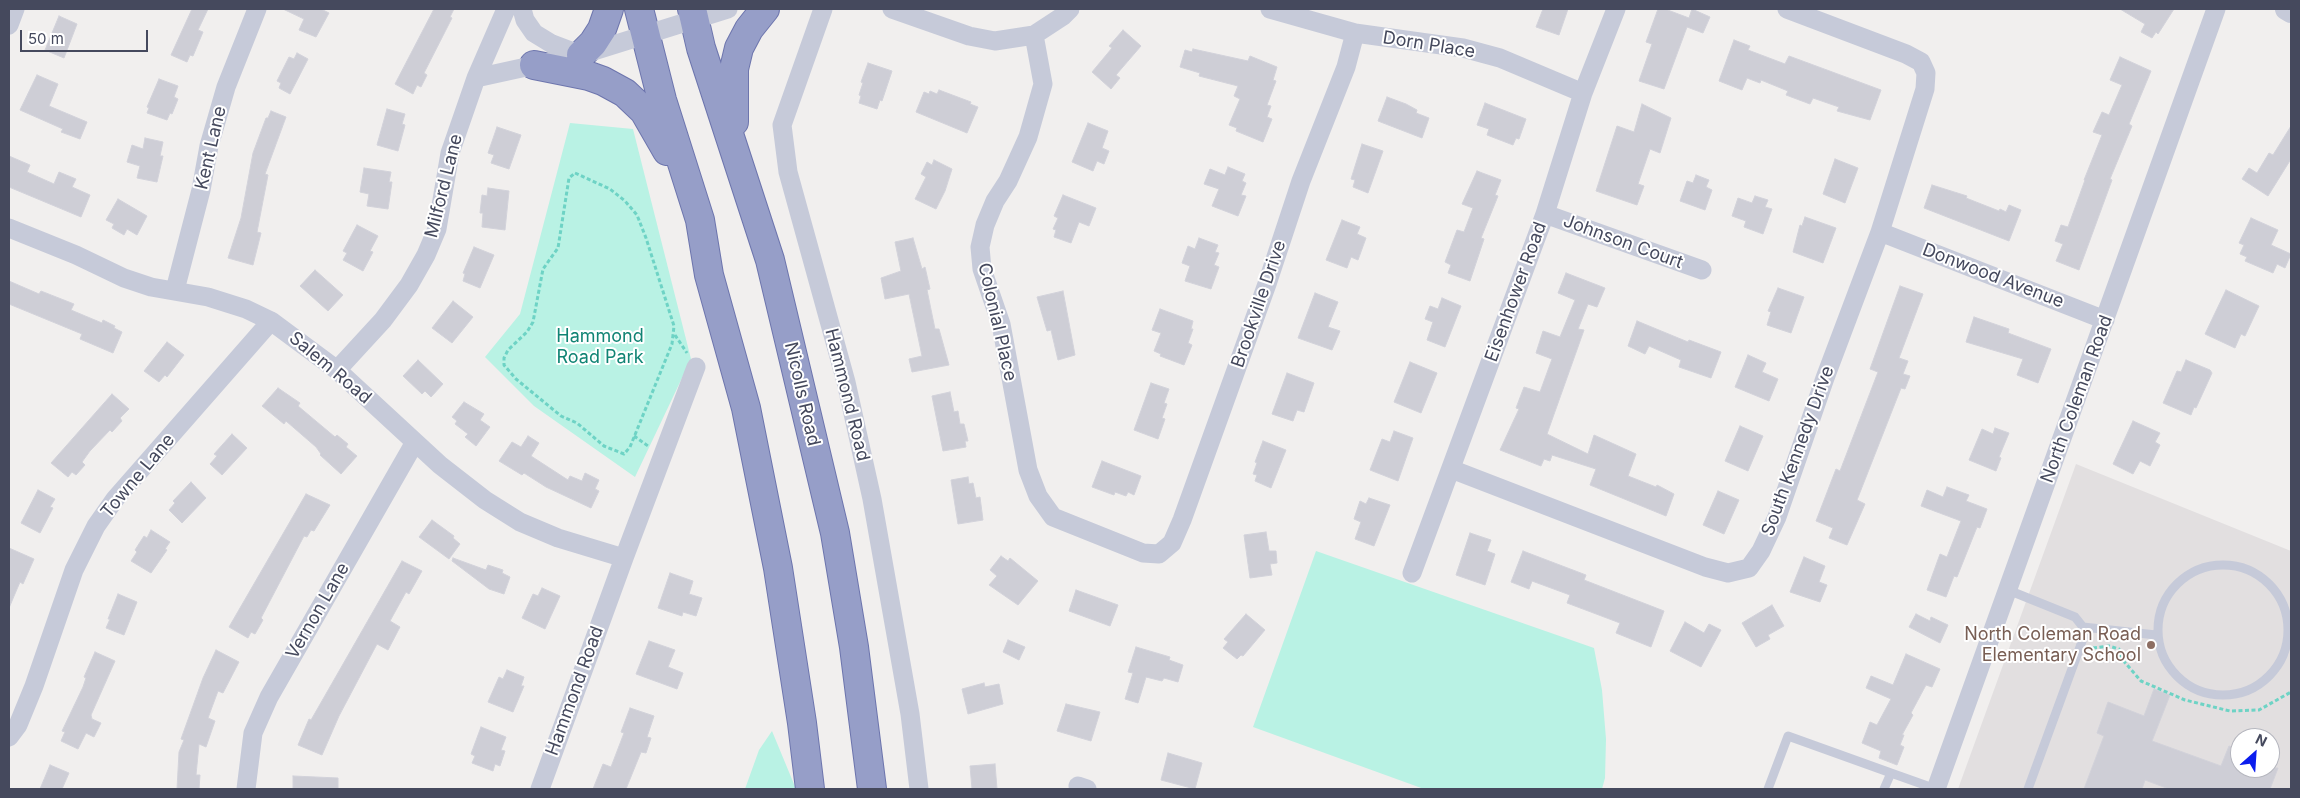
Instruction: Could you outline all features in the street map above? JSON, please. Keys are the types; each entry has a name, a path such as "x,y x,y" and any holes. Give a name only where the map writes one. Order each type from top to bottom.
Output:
{"highway":[{"path":"581,55 593,43 609,9"},
{"path":"639,9 662,100 700,220 709,276 746,408 778,568 810,789"},
{"path":"736,156 732,95 734,69 740,48 749,29 765,9"},
{"name":"Nicolls Road","path":"693,14 701,48 770,260 835,532 854,647 872,789"},
{"path":"534,65 603,80 625,93 644,111 694,199"}],"street":[{"path":"9,25 15,9"},
{"name":"Kent Lane","path":"175,290 201,190 208,146 226,87 257,9"},
{"name":"Milford Lane","path":"337,370 383,320 409,285 426,255 437,228 450,153 476,78 506,9"},
{"path":"522,9 525,20 534,33 552,44 581,55"},
{"path":"476,78 581,55 646,36 693,14 728,9"},
{"name":"Hammond Road","path":"823,9 782,124 788,172 846,382 872,499 907,696 919,789"},
{"path":"892,9 969,36 995,41 1034,35 1064,16 1070,9"},
{"name":"Dorn Place","path":"1270,9 1355,33 1432,44 1500,58 1583,93"},
{"name":"Eisenhower Road","path":"1412,573 1545,214 1583,93 1616,9"},
{"name":"South Kennedy Drive","path":"1451,469 1705,567 1728,573 1749,568 1777,517 1825,378 1880,232 1922,104 1926,73 1921,62 1906,54 1786,9"},
{"name":"North Coleman Road","path":"1936,789 2216,9"},
{"path":"2286,9 2291,12"},
{"name":"Brookville Drive","path":"1143,554 1159,554 1172,543 1182,520 1267,284 1301,181 1346,67 1355,33"},
{"name":"Colonial Place","path":"1034,35 1043,84 1028,137 1008,181 995,201 985,225 980,247 982,269 1001,324 1028,470 1038,496 1053,517 1143,554"},
{"name":"Johnson Court","path":"1545,214 1702,270"},
{"name":"Salem Road","path":"9,228 76,255 124,278 151,287 175,290 217,300 246,309 271,321 337,370 415,442 485,500 520,522 558,538 624,558"},
{"name":"Donwood Avenue","path":"1880,232 2105,320"},
{"name":"Towne Lane","path":"9,737 18,725 34,686 74,570 96,526 115,499 271,321"},
{"name":"Hammond Road","path":"540,789 696,367"},
{"name":"Vernon Lane","path":"246,789 252,734 269,697 415,442"}],"lane":[{"path":"2223,565 2245,569 2264,579 2278,596 2286,615 2288,636 2283,657 2271,675 2254,688 2234,695 2212,695 2192,688 2175,675 2163,657 2156,635 2159,615 2168,595 2182,579 2202,569 2223,565"},
{"path":"2008,590 2075,617 2083,627 2084,636 2028,789"},
{"path":"2083,627 2156,635"},
{"path":"1768,789 1788,736 1936,789"},
{"path":"1884,789 1891,773"}],"path":[{"path":"575,173 610,189 625,201 637,215 674,326 672,344 630,447 624,454 604,446 577,423 561,416 516,379 504,365 504,358 508,350 527,332 533,322 543,269 558,248 569,178 575,173"},
{"path":"2087,651 2096,646 2114,646 2119,649 2121,658 2141,681 2184,700 2230,711 2259,710 2291,692"}],"shaded area":[{"name":"North Coleman Road Elementary School","path":"2076,464 2291,551 2291,789 1958,789"}],"green space":[{"name":"Hammond Road Park","path":"570,123 633,129 691,359 635,477 534,406 485,357 520,314"},
{"path":"1316,551 1594,648 1602,690 1606,739 1605,778 1602,789 1424,789 1253,727"},
{"path":"772,731 796,789 745,789 759,750"}],"building":[{"path":"192,9 208,9 198,30 203,32 193,56 190,55 187,62 171,55"},
{"path":"283,9 321,9 329,13 316,37 299,30 304,19"},
{"path":"434,9 454,9 450,17 452,18 424,73 427,75 421,87 417,85 413,94 395,84"},
{"path":"1543,9 1568,9 1559,35 1536,27"},
{"path":"1658,9 1665,9 1689,18 1692,9 1710,17 1703,33 1687,27 1664,89 1639,81 1652,44 1646,42"},
{"path":"2120,9 2174,9 2158,34 2156,32 2152,38 2141,32 2145,24"},
{"path":"59,16 77,24 64,58 45,50"},
{"path":"1123,30 1141,46 1116,75 1120,78 1111,89 1092,72 1112,48 1109,46"},
{"path":"1734,40 1750,46 1748,50 1785,64 1789,56 1881,90 1870,120 1837,111 1839,107 1813,98 1810,104 1786,95 1788,91 1761,80 1760,83 1747,78 1742,90 1719,81"},
{"path":"1193,49 1248,61 1250,56 1277,67 1273,80 1276,81 1267,105 1271,106 1267,117 1272,119 1263,142 1236,131 1237,128 1229,125 1240,99 1234,96 1238,86 1199,76 1200,73 1180,67 1185,50 1192,52"},
{"path":"297,53 308,59 290,94 279,88 281,83 277,81 289,57 294,59"},
{"path":"2120,57 2151,71 2129,124 2132,126 2110,179 2112,180 2079,270 2056,261 2063,244 2055,241 2061,225 2068,227 2102,135 2093,132 2102,112 2109,115 2122,85 2110,80"},
{"path":"868,63 892,71 882,101 880,100 877,109 859,103 861,96 859,95 863,83 861,82"},
{"path":"37,75 58,84 49,106 87,122 80,139 61,132 63,129 20,110"},
{"path":"159,79 178,86 174,97 178,99 172,114 170,113 167,120 147,113 149,108 147,107"},
{"path":"939,90 971,102 970,104 978,107 967,133 916,112 924,92 929,94 930,91 937,94"},
{"path":"1387,97 1406,104 1417,110 1416,113 1429,118 1422,138 1378,121"},
{"path":"1485,103 1526,119 1519,139 1516,138 1513,145 1487,135 1489,129 1477,125"},
{"path":"1642,104 1671,118 1660,153 1650,149 1638,184 1644,186 1637,205 1596,191 1617,126 1634,132"},
{"path":"387,109 405,114 402,124 405,125 398,151 377,145"},
{"path":"271,111 286,117 265,174 268,175 257,232 261,233 253,265 228,258 241,218 253,153 266,118 268,118"},
{"path":"1088,123 1108,131 1102,148 1109,151 1104,164 1097,161 1093,171 1072,162"},
{"path":"2291,126 2291,159 2268,196 2242,179 2249,168 2257,173 2269,153 2273,155"},
{"path":"497,127 521,135 509,169 491,163 494,155 488,153"},
{"path":"145,138 163,142 160,156 163,156 157,182 137,178 140,166 127,162 132,145 143,149"},
{"path":"1362,144 1383,151 1368,193 1353,187 1355,180 1351,179"},
{"path":"9,156 30,165 27,172 54,184 59,172 76,179 72,187 90,195 81,217 9,187"},
{"path":"1835,159 1858,168 1845,203 1823,194"},
{"path":"934,160 952,169 945,191 936,209 915,199 926,177 921,174 927,162 932,165"},
{"path":"1228,167 1245,174 1242,181 1246,183 1241,195 1246,196 1238,216 1212,206 1219,189 1204,184 1210,169 1225,175"},
{"path":"364,168 391,172 389,182 392,182 388,209 367,206 369,194 360,192"},
{"path":"1477,171 1501,180 1495,195 1498,196 1481,238 1484,239 1470,281 1448,273 1451,265 1445,262 1457,230 1464,232 1473,208 1462,204"},
{"path":"1696,175 1709,180 1706,187 1712,190 1705,210 1680,201 1687,181 1693,183"},
{"path":"1932,185 1967,196 1966,198 1999,211 2000,209 2006,212 2009,205 2021,210 2009,241 1924,208"},
{"path":"488,188 509,191 505,230 482,227 483,213 480,213 482,195 487,196"},
{"path":"1063,195 1096,208 1089,226 1079,222 1071,243 1054,237 1056,230 1053,229 1058,218 1054,216"},
{"path":"1755,196 1768,200 1765,207 1772,209 1763,234 1744,227 1746,221 1732,216 1738,198 1752,203"},
{"path":"118,199 147,216 137,235 127,229 124,235 112,228 114,224 106,220"},
{"path":"1805,217 1836,228 1823,263 1793,252 1800,225 1802,226"},
{"path":"2251,218 2278,230 2271,245 2291,254 2285,268 2277,264 2273,273 2245,261 2247,257 2240,254 2244,245 2239,243"},
{"path":"1342,220 1360,227 1357,234 1366,238 1358,260 1351,257 1347,268 1326,260"},
{"path":"357,225 378,236 370,251 373,252 363,271 343,260 347,253 343,251"},
{"path":"913,238 922,269 925,267 930,289 927,290 935,329 939,329 949,365 912,372 909,359 922,356 909,294 885,299 881,278 901,271 895,242"},
{"path":"1199,238 1218,245 1215,252 1219,253 1214,265 1219,267 1211,289 1185,281 1190,266 1182,263 1188,246 1195,249"},
{"path":"474,247 494,255 480,288 463,281 465,274 463,273"},
{"path":"315,270 343,295 328,311 300,286"},
{"path":"1566,273 1605,288 1597,307 1588,304 1578,329 1584,330 1547,434 1588,454 1594,435 1636,454 1628,476 1656,487 1657,485 1674,494 1666,516 1590,485 1596,469 1552,455 1550,461 1544,459 1541,466 1500,450 1519,409 1516,408 1524,387 1540,392 1552,359 1536,353 1543,331 1560,337 1575,300 1558,293"},
{"path":"9,281 39,294 41,291 74,304 71,310 102,323 103,320 115,326 114,328 122,332 113,353 80,339 82,334 9,304"},
{"path":"1900,286 1923,294 1899,358 1908,361 1903,374 1910,376 1905,389 1901,388 1857,500 1865,504 1847,545 1829,538 1833,528 1816,521 1836,469 1840,471 1878,372 1870,369"},
{"path":"1778,288 1804,297 1791,333 1767,325 1771,312 1768,311"},
{"path":"2226,290 2259,306 2245,336 2241,334 2235,348 2205,334"},
{"path":"1063,291 1075,355 1058,360 1051,330 1047,331 1037,297"},
{"path":"1315,293 1338,302 1328,327 1340,331 1332,350 1298,338"},
{"path":"1442,298 1461,306 1445,347 1427,340 1433,322 1425,319 1430,306 1438,309"},
{"path":"453,301 473,317 452,343 432,328"},
{"path":"1160,309 1193,321 1191,329 1193,329 1188,343 1192,345 1184,365 1160,356 1161,354 1154,351 1161,333 1152,330"},
{"path":"1974,317 2009,329 2008,333 2051,349 2038,383 2017,375 2023,359 1966,342"},
{"path":"1637,321 1688,342 1689,340 1721,352 1711,378 1679,367 1681,360 1649,346 1645,354 1628,346"},
{"path":"167,342 184,355 167,377 165,375 159,382 144,371"},
{"path":"1748,355 1766,363 1762,372 1778,379 1769,401 1735,387"},
{"path":"418,360 443,384 431,397 425,391 422,394 403,376"},
{"path":"2186,360 2210,370 2212,373 2191,415 2163,403 2177,371 2181,372"},
{"path":"1410,362 1437,373 1421,413 1394,402"},
{"path":"1287,373 1314,383 1304,412 1297,410 1293,421 1272,414"},
{"path":"1151,383 1169,389 1164,403 1167,404 1162,418 1165,419 1158,439 1134,430"},
{"path":"278,388 300,403 298,406 335,437 337,435 348,444 346,447 357,456 341,474 320,455 316,447 286,421 284,424 262,406"},
{"path":"950,392 954,412 958,411 960,424 964,424 968,441 965,441 966,447 943,451 932,396"},
{"path":"112,394 129,409 120,418 122,421 112,432 110,430 90,451 82,462 85,465 76,475 72,472 68,477 51,463"},
{"path":"464,402 484,414 480,420 490,427 476,446 465,437 468,434 455,424 457,421 452,417"},
{"path":"2133,421 2160,433 2155,442 2160,445 2150,466 2140,461 2133,474 2113,464"},
{"path":"1740,426 1763,436 1748,471 1725,461"},
{"path":"1995,428 2009,433 1999,457 2001,458 1996,471 1969,460 1982,429 1993,434"},
{"path":"1394,431 1413,438 1398,481 1370,470 1382,439 1390,442"},
{"path":"232,434 247,448 222,475 210,464 217,456 214,454"},
{"path":"528,436 539,443 531,456 568,480 570,476 582,481 585,473 599,480 595,489 599,491 591,508 546,487 524,473 522,475 499,461 512,442 521,447"},
{"path":"1263,441 1286,450 1271,488 1255,481 1257,475 1253,474 1257,463 1255,462"},
{"path":"1102,461 1141,476 1134,495 1128,492 1126,496 1115,492 1114,495 1092,487"},
{"path":"968,477 969,484 973,483 976,498 980,497 983,520 958,524 951,480"},
{"path":"191,482 206,498 182,523 169,510 175,503 173,501"},
{"path":"1947,487 1969,495 1966,501 1987,509 1980,528 1977,527 1957,577 1954,576 1946,597 1927,590 1940,554 1947,557 1961,521 1921,506 1927,490 1943,497"},
{"path":"38,490 55,499 50,507 53,508 40,533 21,523"},
{"path":"1718,491 1739,500 1724,534 1703,525"},
{"path":"306,494 330,505 314,531 311,530 307,537 304,536 261,618 263,620 255,634 251,632 248,638 229,627"},
{"path":"1369,498 1390,505 1374,546 1355,539 1361,522 1354,519 1360,501 1366,504"},
{"path":"432,520 454,536 453,538 460,544 449,559 419,537"},
{"path":"151,530 170,542 165,549 167,550 151,573 131,561 137,552 135,550 144,536 147,538"},
{"path":"1266,532 1269,551 1276,551 1277,563 1270,564 1272,575 1250,578 1244,535"},
{"path":"1470,533 1491,540 1487,551 1495,554 1485,585 1456,575"},
{"path":"9,548 34,559 23,584 20,582 9,608"},
{"path":"1523,551 1586,575 1584,580 1664,611 1651,647 1616,633 1620,623 1567,603 1570,595 1532,581 1529,589 1511,582"},
{"path":"1001,556 1008,561 1010,558 1038,581 1018,605 989,585 997,576 990,570"},
{"path":"1804,557 1825,566 1819,582 1827,585 1820,602 1790,592"},
{"path":"453,558 486,570 488,565 503,570 502,573 510,577 504,594 489,589 452,561"},
{"path":"402,561 422,571 409,594 406,592 390,621 400,627 388,650 377,644 339,716 322,755 298,745 309,719 311,720"},
{"path":"670,573 693,581 689,594 702,598 696,616 683,612 682,616 658,608"},
{"path":"542,588 560,596 545,629 522,618 533,594 538,596"},
{"path":"1076,590 1118,605 1110,626 1069,611"},
{"path":"118,594 137,602 124,635 106,628"},
{"path":"1772,605 1784,626 1768,635 1770,639 1756,647 1742,623"},
{"path":"1246,614 1265,630 1243,656 1241,655 1237,659 1223,648 1228,642 1224,639"},
{"path":"1916,614 1930,621 1931,617 1948,625 1940,643 1909,627"},
{"path":"1685,622 1704,633 1709,624 1721,630 1701,667 1670,651"},
{"path":"1008,640 1025,647 1019,660 1003,652"},
{"path":"649,641 675,650 668,667 683,673 677,689 636,674"},
{"path":"1136,647 1170,657 1169,660 1183,665 1178,682 1164,678 1162,681 1146,677 1138,703 1125,699 1133,673 1128,672"},
{"path":"216,650 239,662 223,693 218,691 208,718 215,721 206,747 199,744 196,775 200,775 199,789 177,789 179,752 184,740 181,739 203,678"},
{"path":"95,652 115,661 91,715 92,719 101,723 94,737 86,733 78,749 61,741 65,732 62,731 83,687 86,678 84,677"},
{"path":"1906,654 1940,669 1932,687 1926,685 1911,713 1913,715 1902,735 1904,735 1900,745 1904,747 1897,765 1879,758 1881,751 1862,743 1870,722 1877,725 1891,699 1866,688 1871,676 1893,685"},
{"path":"507,670 524,677 521,686 524,686 513,712 488,702 499,677 503,679"},
{"path":"984,683 985,687 999,684 1003,704 968,714 962,689"},
{"path":"2154,689 2170,695 2152,741 2221,766 2230,746 2230,778 2274,778 2270,789 2169,789 2145,780 2142,789 2084,789 2104,736 2097,733 2108,702 2144,716"},
{"path":"1066,704 1100,712 1091,741 1057,731"},
{"path":"630,708 654,716 647,737 651,738 646,753 641,752 626,789 593,789 603,764 611,767 624,733 621,732"},
{"path":"481,727 506,737 501,750 505,751 500,766 495,764 493,771 472,763 475,756 471,754"},
{"path":"1168,753 1202,763 1195,789 1161,780"},
{"path":"995,764 997,789 972,789 970,766"},
{"path":"50,765 69,773 62,789 40,789"},
{"path":"293,776 338,778 338,789 293,789"}],"place":[{"name":"North Coleman Road Elementary School","path":"2151,645"}]}
